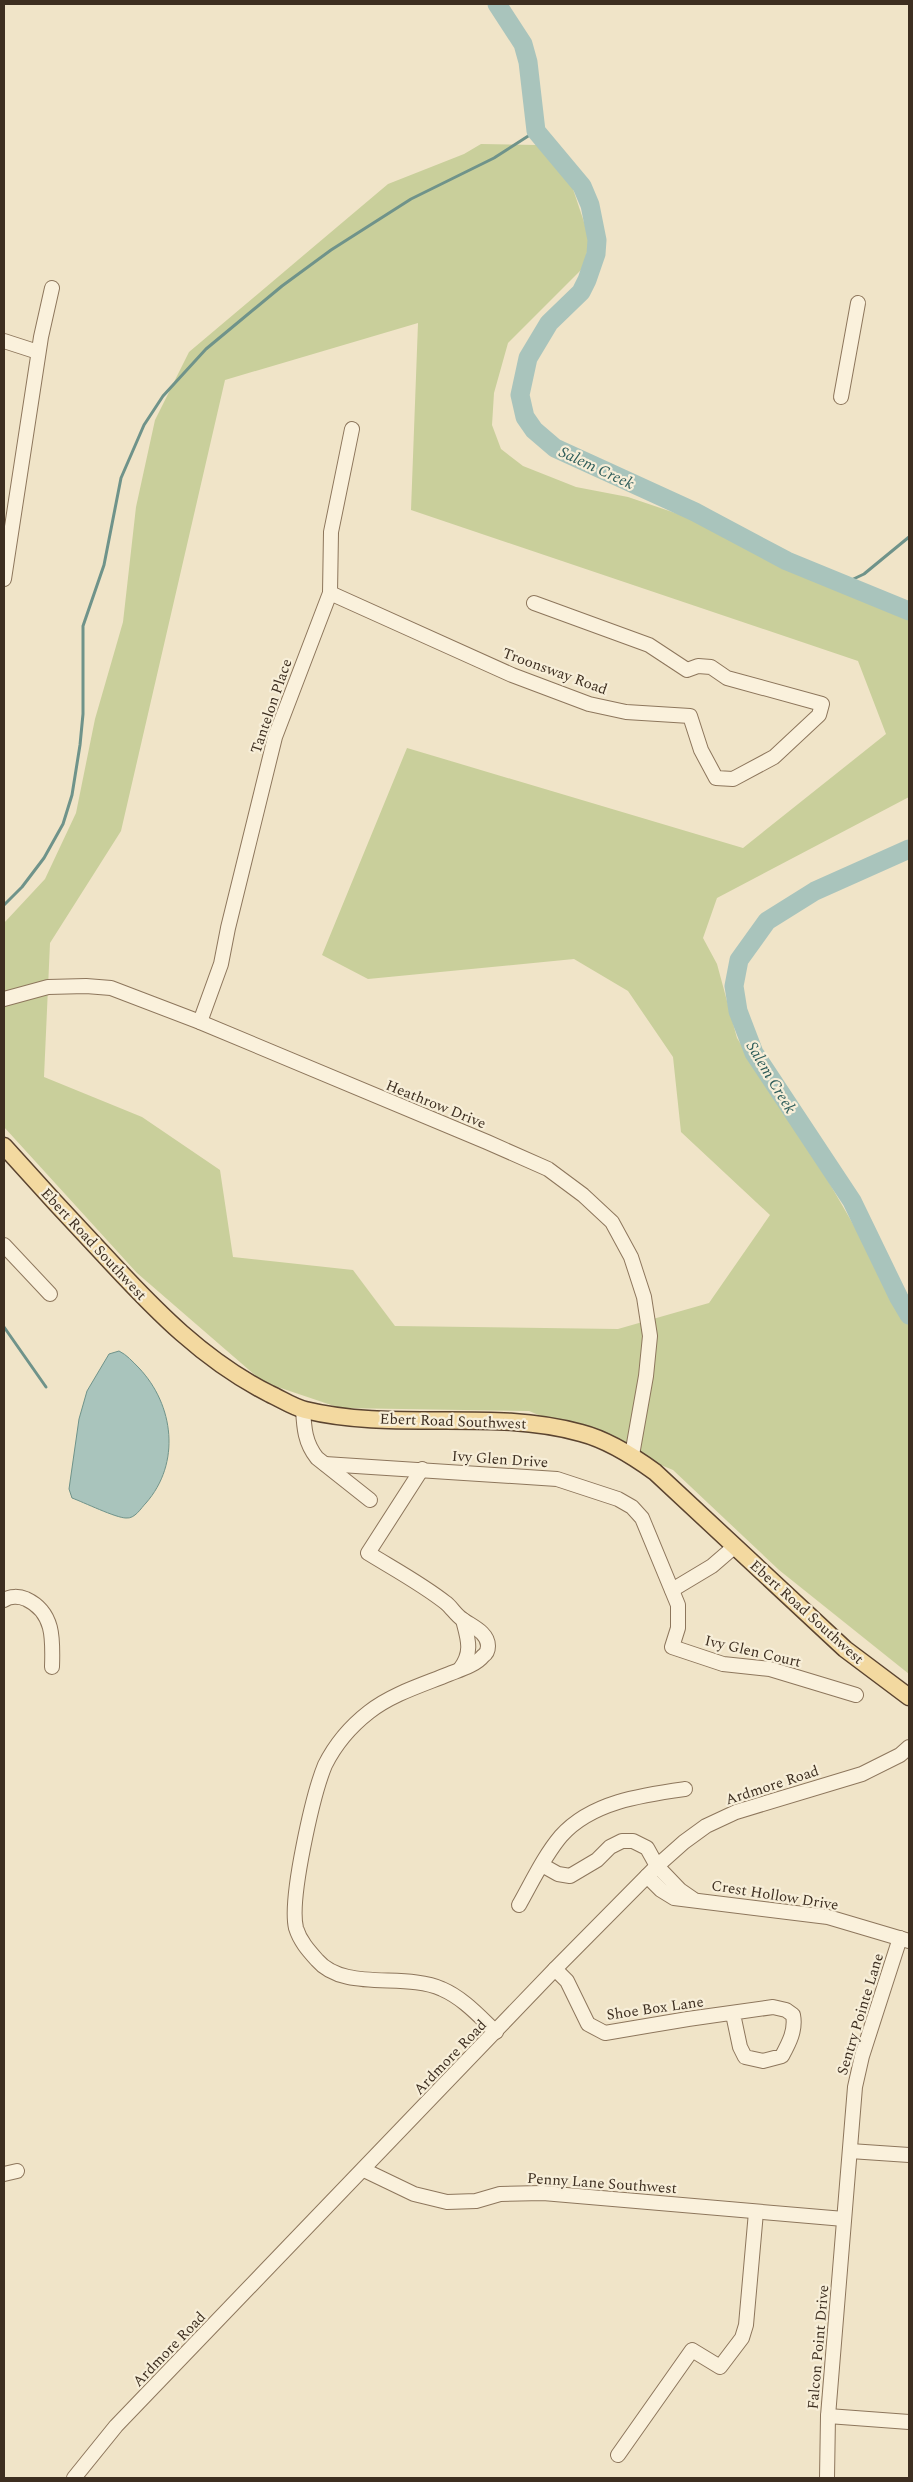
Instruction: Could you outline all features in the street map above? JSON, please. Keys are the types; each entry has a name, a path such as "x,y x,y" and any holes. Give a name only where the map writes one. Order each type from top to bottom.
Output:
{"main road":[{"name":"Ebert Road Southwest","path":"4,1146 177,1331 229,1372 302,1409 332,1416 389,1420 546,1425 582,1433 632,1455 656,1472 845,1649 909,1697"}],"street":[{"path":"4,578 38,352 52,288"},
{"path":"841,397 858,303"},
{"path":"4,341 38,352"},
{"name":"Tantelon Place","path":"200,1022 221,964 228,928 275,737 330,593 331,532 352,429"},
{"name":"Troonsway Road","path":"330,593 512,674 589,704 626,712 690,716 701,750 716,778 733,779 774,757 819,715 822,704 727,678 711,667 698,666 687,670 649,645 534,603"},
{"name":"Heathrow Drive","path":"4,999 48,987 86,986 111,988 200,1022 548,1169 583,1194 612,1222 631,1257 644,1297 650,1336 646,1376 632,1455"},
{"path":"4,1245 50,1294"},
{"path":"302,1409 306,1440 311,1450 325,1464 370,1500"},
{"name":"Ivy Glen Drive","path":"325,1464 557,1479 618,1499 632,1507 642,1518 678,1605 678,1628 672,1646"},
{"path":"422,1469 368,1553 447,1603 463,1620 469,1646 466,1661 460,1669 390,1698 369,1712 337,1745 325,1766 308,1820 294,1910 296,1928 303,1944 319,1963 338,1974 362,1980 417,1981 441,1988 459,1998 496,2032"},
{"path":"672,1590 712,1566 734,1547"},
{"path":"4,1600 9,1597 23,1597 37,1604 47,1617 53,1639 52,1666"},
{"name":"Ivy Glen Court","path":"672,1646 723,1664 770,1670 856,1695"},
{"name":"Ardmore Road","path":"74,2478 116,2426 364,2170 555,1969 652,1871 684,1842 706,1826 736,1812 862,1774 900,1755 909,1747"},
{"path":"519,1905 561,1836 578,1820 632,1798 685,1788"},
{"name":"Crest Hollow Drive","path":"542,1865 558,1874 570,1876 597,1860 610,1846 622,1841 633,1840 647,1848 652,1871 693,1899 828,1917 904,1940"},
{"name":"Sentry Pointe Lane","path":"844,2219 855,2087 862,2056 904,1940"},
{"name":"Shoe Box Lane","path":"555,1969 566,1981 588,2024 605,2033 773,2008 786,2010 794,2015 793,2034 782,2056 763,2061 745,2056 740,2046 734,2014"},
{"path":"850,2150 909,2155"},
{"name":"Penny Lane Southwest","path":"364,2170 414,2194 448,2202 476,2201 500,2194 543,2193 844,2219"},
{"path":"618,2455 692,2350 720,2367 742,2338 746,2324 756,2212"},
{"name":"Falcon Point Drive","path":"827,2478 828,2416 844,2219"},
{"path":"828,2416 909,2422"}],"green space":[{"path":"481,144 537,145 572,186 590,240 583,268 508,343 494,393 492,425 501,449 523,466 576,487 628,497 690,518 776,561 909,620 909,797 717,898 703,938 717,964 737,1038 776,1102 812,1153 909,1321 909,1674 779,1570 673,1470 529,1411 340,1408 263,1382 137,1273 4,1127 4,923 45,879 76,813 95,719 123,622 136,507 155,420 189,352 388,184 464,154","holes":["418,323 411,510 858,661 886,734 743,848 407,748 322,955 368,979 574,959 628,991 673,1057 681,1132 770,1215 709,1303 618,1329 395,1326 353,1270 233,1257 220,1170 142,1117 44,1077 50,943 121,831 225,380"]}],"water":[{"path":"119,1351 125,1354 139,1368 151,1383 160,1399 166,1416 169,1434 165,1470 157,1487 140,1510 129,1518 115,1515 72,1498 69,1489 79,1419 87,1391 109,1354"}],"waterway":[{"name":"Salem Creek","path":"497,4 523,44 528,62 536,131 582,186 590,205 597,240 596,254 581,292 549,323 528,358 520,395 525,417 534,430 555,448 695,512 787,561 909,611"},
{"path":"4,905 22,887 44,858 63,824 72,795 80,745 83,714 83,626 104,565 121,478 144,425 163,396 206,349 282,286 331,250 411,199 494,158 536,131"},
{"path":"843,584 864,574 909,537"},
{"name":"Salem Creek","path":"909,849 815,891 767,921 739,960 734,986 738,1011 754,1053 852,1201 909,1315"},
{"path":"4,1327 46,1387"}]}
